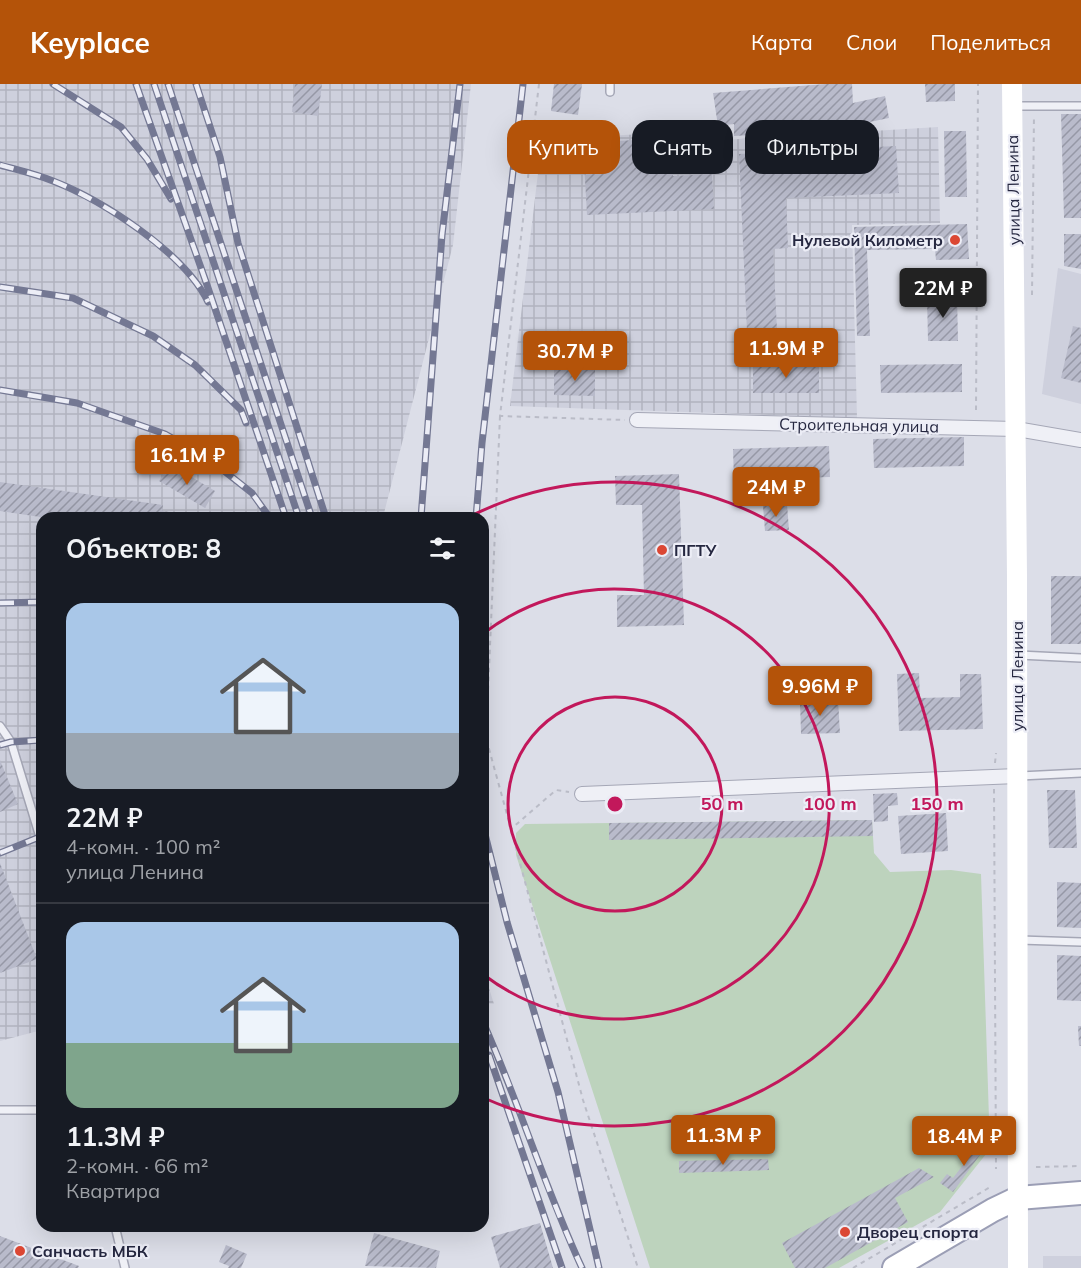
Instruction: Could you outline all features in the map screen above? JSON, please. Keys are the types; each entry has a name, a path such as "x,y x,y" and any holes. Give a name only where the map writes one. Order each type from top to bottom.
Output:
{"main road":[{"name":"улица Ленина","path":"1012,84 1016,429 1018,1268"},
{"path":"894,1268 993,1210 1018,1198 1081,1193"}],"street":[{"name":"Строительная улица","path":"637,420 1016,429 1081,440"},
{"path":"585,794 1017,776"}],"lane":[{"path":"610,84 610,92"},
{"path":"1013,106 1081,106"},
{"path":"1017,655 1081,658"},
{"path":"0,726 11,741 36,824"},
{"path":"1017,776 1081,773"},
{"path":"1017,940 1081,942"},
{"path":"0,1110 36,1110"},
{"path":"116,1232 125,1268"}],"path":[{"path":"489,669 500,416 540,84"},
{"path":"976,410 978,84"},
{"path":"500,416 637,420"},
{"path":"489,749 583,1100 638,1268"},
{"path":"996,753 994,777 996,1169"},
{"path":"511,829 556,790 585,794"},
{"path":"1035,1167 1081,1166"},
{"path":"853,1268 992,1186"}],"shaded area":[{"path":"0,84 471,84 453,245 384,512 36,512 36,1032 0,1041"},
{"path":"938,127 940,223 852,225 857,418 510,406 538,174 620,174 620,135 632,135 632,174 733,174 733,139 745,139 745,174 879,174 879,131"},
{"path":"1058,268 1081,274 1081,404 1042,394"},
{"path":"489,988 494,1004 489,1004"},
{"path":"1043,1256 1081,1256 1081,1268 1043,1268"}],"green space":[{"path":"872,820 874,853 890,872 951,870 981,874 990,1149 940,1212 839,1268 650,1268 516,855 516,833 525,824"}],"building":[{"path":"295,84 322,84 318,116 292,112"},
{"path":"554,84 582,84 578,115 551,111"},
{"path":"852,84 853,103 885,96 889,118 879,120 745,120 745,135 734,136 733,120 717,120 713,93"},
{"path":"925,84 955,84 955,101 926,102"},
{"path":"1061,114 1081,114 1081,218 1064,218"},
{"path":"944,131 966,131 967,197 945,197"},
{"path":"632,140 632,174 673,174 673,176 712,174 714,209 587,215 585,174 620,174 620,141"},
{"path":"896,146 899,193 786,198 788,248 773,249 777,330 747,332 739,154 745,154 745,174 879,174 879,147"},
{"path":"967,224 969,259 936,260 935,249 867,250 870,336 857,336 854,227"},
{"path":"1064,234 1081,234 1081,269 1064,266"},
{"path":"957,296 958,341 928,341 927,297"},
{"path":"1073,326 1081,328 1081,383 1061,378"},
{"path":"962,364 962,392 881,393 880,365"},
{"path":"753,365 819,365 819,393 753,393"},
{"path":"554,368 595,368 595,396 554,395"},
{"path":"964,437 964,466 874,468 873,439"},
{"path":"829,446 830,477 734,480 733,449"},
{"path":"170,464 215,491 205,508 159,481"},
{"name":"ПГТУ","path":"679,474 684,625 617,627 617,595 644,595 642,505 616,505 615,476"},
{"path":"0,482 163,505 162,511 171,512 36,512 36,516 0,511"},
{"path":"787,504 789,530 765,531 763,506"},
{"path":"1051,576 1081,576 1081,644 1051,644"},
{"path":"919,673 920,698 960,697 960,674 981,674 983,729 899,731 897,674"},
{"path":"838,700 840,733 801,734 800,702"},
{"path":"0,760 18,804 0,812"},
{"path":"1047,790 1075,790 1077,848 1049,848"},
{"path":"897,793 898,805 888,806 888,821 874,822 873,794"},
{"path":"946,813 948,851 901,854 898,816"},
{"path":"872,820 873,836 609,840 609,823"},
{"path":"0,863 36,959 0,973"},
{"path":"1057,882 1081,883 1081,928 1057,927"},
{"path":"1057,955 1081,956 1081,1001 1057,1000"},
{"path":"1078,1026 1081,1026 1081,1046 1079,1046"},
{"path":"973,1139 985,1148 953,1192 940,1183 947,1174 953,1178 973,1152 967,1148"},
{"path":"768,1159 769,1170 679,1173 679,1161"},
{"name":"Дворец спорта","path":"919,1168 934,1177 895,1198 908,1222 825,1268 795,1268 782,1243"},
{"path":"540,1223 553,1268 500,1268 491,1237"},
{"path":"374,1233 440,1251 436,1268 365,1266"},
{"name":"Санчасть МБК","path":"0,1236 79,1266 78,1268 0,1268"},
{"path":"226,1245 247,1254 241,1268 228,1268 229,1266 219,1262"}],"railway":[{"path":"53,84 121,127 147,159 171,199"},
{"path":"136,84 284,512"},
{"path":"154,84 297,512"},
{"path":"168,84 310,512"},
{"path":"196,84 220,157 238,243 324,512"},
{"path":"421,512 442,235 460,84"},
{"path":"476,512 482,443 523,84"},
{"path":"0,165 53,181 118,215 162,247 181,265 208,302"},
{"path":"0,287 73,298 153,336 195,365 241,410 246,423"},
{"path":"0,390 77,403 165,434 209,459 252,493 266,512"},
{"path":"0,603 36,602"},
{"path":"0,745 36,740"},
{"path":"0,853 36,838"},
{"path":"489,850 507,922 558,1092 599,1268"},
{"path":"489,1037 582,1268"},
{"path":"489,1055 562,1268"}],"place":[{"name":"Нулевой Километр","path":"955,240"},
{"name":"ПГТУ","path":"662,550"},
{"name":"Дворец спорта","path":"845,1232"},
{"name":"Санчасть МБК","path":"20,1251"}]}
